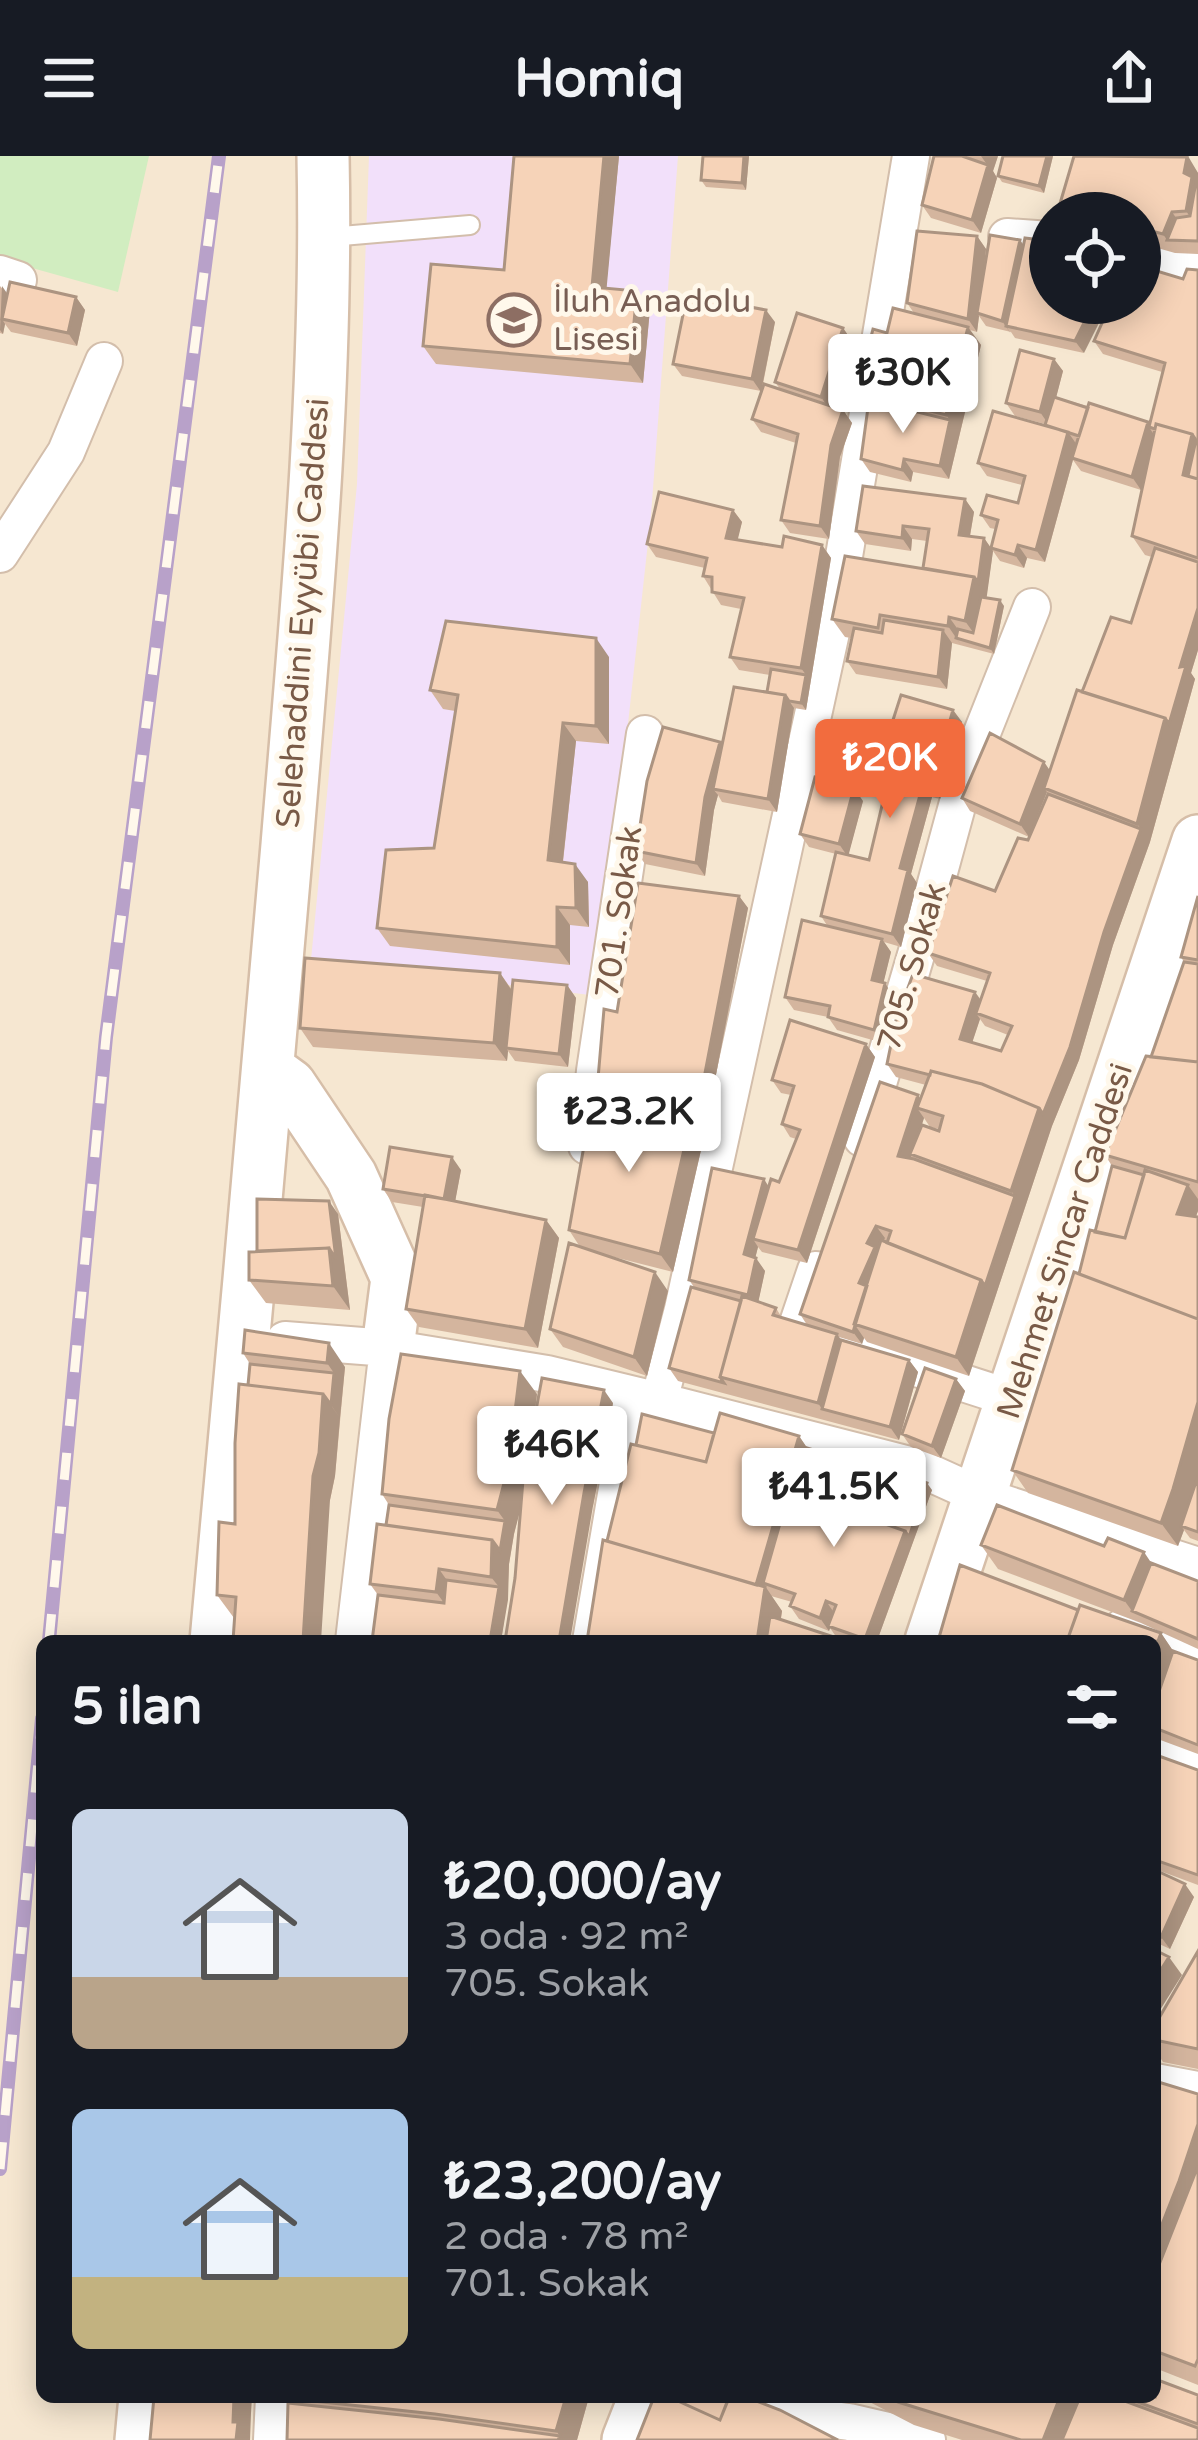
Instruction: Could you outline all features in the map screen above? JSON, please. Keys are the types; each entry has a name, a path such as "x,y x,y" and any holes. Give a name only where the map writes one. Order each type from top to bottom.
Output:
{"main road":[{"name":"Selehaddini Eyyübi Caddesi","path":"217,1635 310,577 325,238 323,156"},
{"name":"Mehmet Sincar Caddesi","path":"934,1635 968,1572 981,1496 1198,841"},
{"path":"268,1070 290,1085 351,1176 398,1278 388,1348"},
{"path":"141,2440 144,2403"},
{"path":"628,2440 643,2403"}],"street":[{"path":"592,1635 646,1398 683,1309 832,628 911,156"},
{"path":"1007,237 1029,239"},
{"path":"1161,265 1198,268"},
{"path":"0,554 66,452 104,361"},
{"name":"705. Sokak","path":"851,1170 966,773 1031,608"},
{"name":"701. Sokak","path":"583,1185 595,1071 645,734"},
{"path":"829,1233 796,1328 1012,1400"},
{"path":"548,1374 557,1334"},
{"path":"245,1338 388,1348 548,1374 917,1467 981,1496 1198,1566"},
{"path":"355,1635 388,1348"},
{"path":"1088,1615 1142,1635"},
{"path":"1161,1642 1198,1656"},
{"path":"1161,1761 1198,1768"},
{"path":"1161,2083 1198,2090"},
{"path":"272,2440 274,2403"},
{"path":"765,2403 849,2440"},
{"path":"794,2415 927,2440"}],"lane":[{"path":"325,238 470,225"}],"shaded area":[{"path":"0,156 1198,156 1198,2440 0,2440"},
{"path":"369,156 678,156 651,515 598,996 311,960 357,484"}],"green space":[{"path":"0,156 149,156 118,292 0,259"}],"building":[{"path":"514,156 604,156 592,287 637,291 630,364 423,346 431,264 504,270"},
{"path":"703,156 744,156 742,183 701,180"},
{"path":"934,156 962,156 988,165 972,220 922,205"},
{"path":"1003,156 1047,156 1039,186 998,176"},
{"path":"1074,156 1187,157 1184,173 1192,177 1186,211 1172,212 1163,234 1161,192 1063,192"},
{"path":"1196,182 1198,241 1167,240 1176,218 1190,216"},
{"path":"917,231 977,236 968,319 907,303"},
{"path":"990,235 1020,240 1002,321 977,313"},
{"path":"1025,238 1029,238 1029,324 1084,324 1075,341 1006,326"},
{"path":"1187,269 1198,270 1198,479 1188,476 1196,440 1192,434 1156,424 1155,429 1149,427 1165,363 1094,341 1102,324 1161,324 1161,272 1183,279"},
{"path":"10,282 76,297 68,333 2,319"},
{"path":"687,295 766,310 752,379 673,364"},
{"path":"893,308 968,327 946,415 865,394 876,353 867,352 873,329 887,333"},
{"path":"797,313 843,328 821,397 775,382"},
{"path":"1020,350 1054,359 1040,412 1006,403"},
{"path":"764,384 843,410 831,445 820,526 781,520 798,434 752,419"},
{"path":"1054,397 1088,408 1079,436 1045,425"},
{"path":"869,400 950,420 940,466 904,459 902,470 861,459"},
{"path":"1089,403 1148,422 1132,477 1072,458"},
{"path":"993,411 1068,432 1036,550 1018,545 1015,555 991,548 998,520 981,515 987,495 1018,503 1025,476 978,463"},
{"path":"1156,424 1192,434 1183,475 1198,479 1198,558 1132,536"},
{"path":"863,486 965,499 959,535 984,538 978,582 974,577 923,568 929,529 903,526 902,538 856,531"},
{"path":"659,492 733,510 726,538 782,547 784,536 822,545 801,668 730,657 744,598 712,592 712,577 703,576 707,558 647,544"},
{"path":"1155,548 1198,562 1198,608 1169,724 1165,718 1082,692 1111,617 1131,623"},
{"path":"845,556 974,577 965,621 949,617 948,626 880,615 878,628 832,619"},
{"path":"981,597 1000,600 990,648 956,638 958,629 973,633"},
{"path":"884,620 943,630 938,677 847,661 854,628 882,633"},
{"path":"446,621 596,638 596,726 563,723 548,860 575,864 576,908 557,907 557,947 377,928 386,850 434,848 458,695 430,690"},
{"path":"771,669 806,675 801,703 767,692"},
{"path":"734,687 785,695 768,799 713,789"},
{"path":"1077,690 1165,718 1137,824 1044,788"},
{"path":"901,695 953,710 931,786 923,784 900,868 908,870 892,934 821,916 836,852 869,860 889,776 876,773"},
{"path":"663,727 720,742 705,797 696,863 636,851 647,781"},
{"path":"990,733 1044,762 1020,824 962,798"},
{"path":"815,777 854,788 839,844 800,834"},
{"path":"1048,794 1141,829 1070,1047 1043,1114 1039,1108 982,1084 887,1064 913,974 975,992 960,1039 1001,1051 1012,1026 976,1013 990,973 928,953 953,876 995,891 1018,838 1028,840"},
{"path":"638,883 739,896 695,1125 691,1119 596,1102 604,1009 617,1012"},
{"path":"1198,896 1198,960 1181,957"},
{"path":"802,920 882,939 872,980 885,983 874,1030 828,1017 830,1006 785,997"},
{"path":"305,958 500,973 494,1043 300,1028"},
{"path":"1184,962 1198,964 1198,1062 1151,1057"},
{"path":"513,980 567,985 559,1054 506,1048"},
{"path":"790,1020 866,1044 798,1250 753,1239 771,1179 779,1182 800,1130 782,1124 794,1086 772,1080"},
{"path":"1146,1056 1198,1062 1198,1182 1105,1155"},
{"path":"931,1071 982,1084 1039,1108 1011,1191 910,1154 922,1125 939,1131 943,1116 917,1108"},
{"path":"880,1082 918,1095 898,1156 1015,1196 985,1286 981,1280 887,1243 891,1231 876,1226 867,1243 875,1247 859,1283 867,1286 853,1332 800,1314"},
{"path":"592,1101 691,1119 660,1254 569,1230"},
{"path":"390,1147 452,1157 444,1199 383,1189"},
{"path":"1112,1166 1144,1175 1125,1238 1095,1232"},
{"path":"712,1168 764,1179 744,1254 756,1258 748,1295 689,1280"},
{"path":"1145,1170 1188,1185 1177,1214 1198,1217 1198,1319 1079,1274 1090,1230 1125,1238"},
{"path":"425,1195 546,1220 525,1329 406,1309"},
{"path":"257,1199 329,1201 336,1259 329,1248 257,1251"},
{"path":"881,1240 981,1280 956,1357 854,1324"},
{"path":"569,1243 655,1272 634,1357 550,1329"},
{"path":"329,1248 333,1286 249,1280 249,1252"},
{"path":"1074,1272 1198,1319 1198,1402 1161,1523 1012,1470"},
{"path":"691,1287 741,1301 720,1377 724,1383 669,1368"},
{"path":"742,1296 776,1308 773,1315 837,1334 818,1403 720,1377"},
{"path":"245,1330 329,1343 327,1363 243,1353"},
{"path":"841,1340 909,1360 890,1427 822,1409"},
{"path":"401,1354 520,1371 508,1468 497,1510 382,1494"},
{"path":"250,1364 334,1373 331,1405 323,1394 248,1385"},
{"path":"925,1368 956,1379 932,1446 902,1434"},
{"path":"542,1378 604,1390 560,1635 506,1635 523,1480"},
{"path":"239,1384 323,1394 303,1635 233,1635 236,1597 217,1595 219,1522 235,1524"},
{"path":"720,1413 799,1436 756,1585 607,1541 631,1444 706,1462"},
{"path":"642,1414 714,1433 706,1462 636,1445"},
{"path":"807,1448 830,1455 820,1499 795,1494"},
{"path":"831,1450 872,1460 854,1513 905,1531 866,1635 828,1626 836,1605 826,1601 820,1618 790,1606 795,1594 763,1583 789,1492 820,1499"},
{"path":"877,1466 927,1483 909,1537 905,1531 860,1515"},
{"path":"1198,1476 1198,1532 1181,1526"},
{"path":"389,1505 505,1521 500,1551 492,1540 386,1525"},
{"path":"997,1505 1104,1546 1108,1538 1144,1552 1124,1600 981,1545"},
{"path":"377,1524 492,1540 491,1577 439,1569 436,1592 370,1584"},
{"path":"603,1540 765,1587 758,1635 588,1635"},
{"path":"1151,1563 1198,1581 1198,1639 1132,1611"},
{"path":"960,1565 1078,1610 1069,1635 940,1635"},
{"path":"446,1580 499,1587 491,1635 373,1635 378,1595 444,1603"},
{"path":"1080,1605 1161,1633 1160,1635 1069,1635"},
{"path":"770,1616 828,1635 767,1635"},
{"path":"1173,1651 1198,1660 1198,1745 1161,1730 1161,1686"},
{"path":"1161,1757 1198,1770 1198,1875 1161,1862"},
{"path":"1161,1873 1185,1884 1161,1937"},
{"path":"1198,1951 1198,2049 1161,2041 1161,2015"},
{"path":"1161,2083 1198,2094 1198,2124 1161,2227"},
{"path":"1198,2166 1195,2366 1161,2353 1161,2260"},
{"path":"1161,2381 1198,2395 1198,2424 1140,2403 1161,2403"},
{"path":"153,2403 234,2403 236,2440 150,2440"},
{"path":"288,2403 560,2436 558,2440 287,2440"},
{"path":"332,2403 564,2403 556,2431"},
{"path":"652,2403 682,2403 720,2420 727,2403 762,2403 838,2440 637,2440"},
{"path":"682,2403 727,2403 720,2420"},
{"path":"901,2403 1058,2403 1043,2440 1021,2440"},
{"path":"1077,2403 1130,2403 1198,2428 1197,2440 1062,2440"}],"railway":[{"path":"50,1635 106,1037 219,156"},
{"path":"0,2169 36,1783"}],"place":[{"name":"İluh Anadolu Lisesi","path":"514,320"}]}
